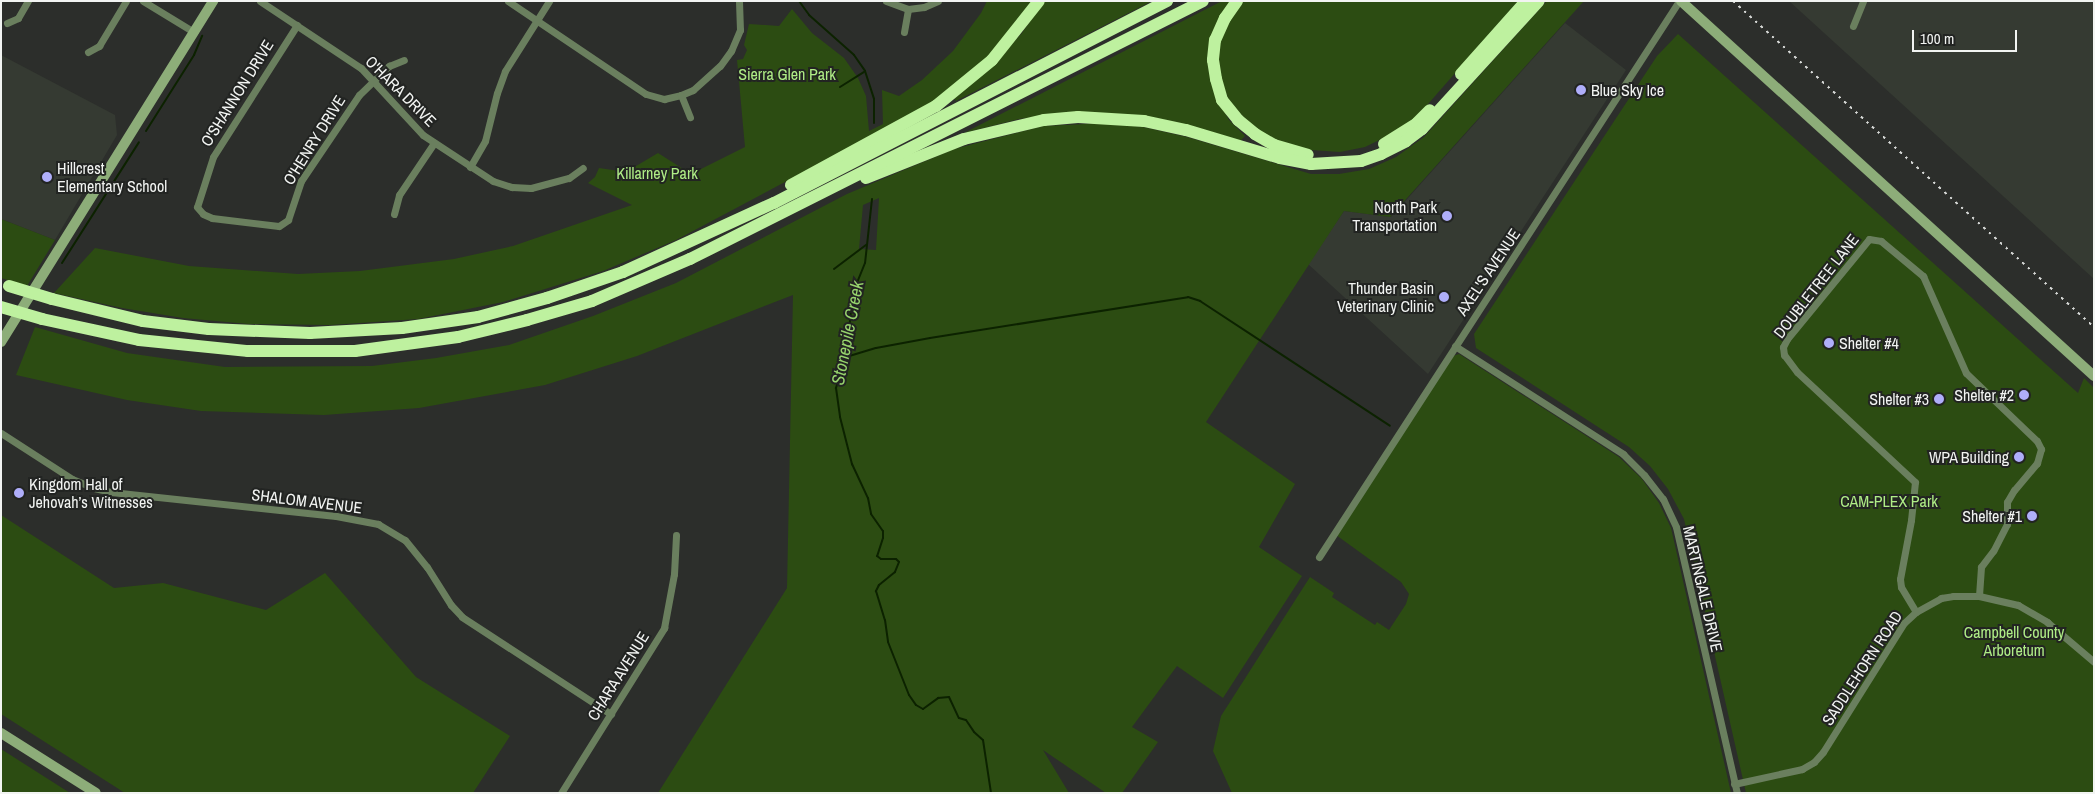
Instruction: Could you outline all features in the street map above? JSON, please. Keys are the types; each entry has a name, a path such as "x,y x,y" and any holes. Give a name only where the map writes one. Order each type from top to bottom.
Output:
{"highway":[{"path":"664,254 936,106 992,60 1039,1"},
{"path":"5,285 52,299 143,321 209,329 310,333 402,328 478,317 547,298 623,272 664,254 774,203 1167,1"},
{"path":"1,308 139,340 248,351 355,351 458,337 592,301 690,259 1203,1"},
{"path":"1238,1 1225,18 1215,40 1213,60 1222,100 1238,120 1255,134 1274,145 1314,156 1337,156 1360,152 1382,145 1416,123 1526,1"},
{"path":"832,187 863,179 964,138 1044,120 1078,118 1144,121 1186,130 1280,158 1310,164 1360,161 1381,154 1406,141 1422,129 1539,1"}],"main road":[{"path":"1,342 213,1"},
{"path":"1680,1 2094,376"},
{"path":"1,732 96,793"}],"street":[{"path":"7,23 18,18 28,1"},
{"path":"88,52 99,46 126,1"},
{"path":"143,1 194,32"},
{"name":"O'HARA DRIVE","path":"260,1 347,58 374,79 424,135 493,181 512,187 531,188 569,178 583,168"},
{"path":"508,1 536,22 646,94 664,99 682,95 693,90 720,66 731,51 740,30 738,1"},
{"path":"470,167 485,141 497,93 505,71 549,1"},
{"path":"886,1 908,9 924,7 938,1"},
{"name":"AXEL'S AVENUE","path":"1319,557 1680,1"},
{"path":"1853,26 1863,1"},
{"path":"904,32 908,9"},
{"name":"O'SHANNON DRIVE","path":"288,220 279,226 212,218 197,207 213,157 297,25"},
{"name":"O'HENRY DRIVE","path":"288,220 301,181 358,95 389,66 404,60"},
{"path":"682,95 690,117"},
{"path":"394,214 399,196 434,143"},
{"name":"DOUBLETREE LANE","path":"1916,612 1901,588 1900,579 1911,520 1915,482 1797,372 1784,355 1783,347 1787,339 1869,239 1881,241 1923,276 1966,372 2037,441 2041,448 2037,463 2014,490 2007,502 2006,524 1993,551 1981,567 1979,596"},
{"name":"MARTINGALE DRIVE","path":"1455,346 1623,454 1644,475 1663,499 1676,527 1736,793"},
{"name":"SHALOM AVENUE","path":"2,434 72,478 94,488 111,492 354,519 385,528 405,540 415,551 451,605 462,617 611,714"},
{"name":"CHARA AVENUE","path":"562,793 664,628 674,574 676,535"},
{"name":"SADDLEHORN ROAD","path":"1734,784 1802,769 1814,762 1823,752 1904,623 1916,612 1941,598 1979,596 2018,605 2032,611 2094,662"}],"shaded area":[{"path":"1789,1 2094,1 2094,279"},
{"path":"1565,23 1626,70 1428,374 1308,264 1344,211 1391,217"},
{"name":"Hillcrest Elementary School","path":"1,55 115,115 117,135 55,240 1,219"}],"green space":[{"path":"987,1 1035,1 991,54 937,101 676,240 603,271 503,302 418,319 330,325 249,324 183,318 122,308 54,293 95,248 189,266 298,274 360,271 454,259 513,246 632,205 588,183 595,177 599,168 626,172 658,153 691,174 745,147 737,60 743,59 747,50 744,45 749,24 779,26 792,9 812,33 844,58 858,78 866,96 869,131 883,124 882,90 899,96 922,80 953,51 981,13"},
{"path":"1044,1 1152,1 956,101 953,97 996,61 1022,33"},
{"path":"1222,1 1235,1 1214,37 1219,102 1229,120 1245,136 1239,142 1186,125 1050,115 1019,119 964,133"},
{"path":"1241,1 1518,1 1422,111 1402,129 1365,147 1340,152 1297,149 1257,131 1230,103 1219,77 1218,50 1226,24"},
{"path":"1547,1 1584,1 1390,217 1344,211 1206,422 1295,484 1259,547 1302,576 1223,698 1177,666 1132,727 1158,742 1122,793 1106,793 1043,750 1069,793 658,793 787,588 793,295 637,356 545,385 419,408 324,415 201,411 127,400 16,375 35,327 127,353 225,367 372,366 436,358 509,345 593,316 676,283 847,194 954,149 1043,126 1109,123 1143,127 1187,137 1311,174 1339,174 1369,169 1396,157 1424,137","holes":["879,198 876,250 859,249 863,205"]},
{"name":"CAM-PLEX Park","path":"1678,34 2078,393 2084,378 2094,388 2094,793 1746,793 1684,519 1668,489 1650,466 1629,447 1476,348 1474,334 1657,56"},
{"path":"1,219 55,240 27,286 1,278"},
{"path":"1459,354 1619,457 1642,479 1659,503 1671,528 1731,793 1232,793 1213,751 1221,716 1310,577 1334,593 1332,597 1375,625 1377,622 1389,630 1406,604 1409,594 1401,582 1336,535 1453,356"},
{"path":"1,515 114,588 163,583 266,610 325,573 416,677 510,736 473,793 125,793 1,714"},
{"path":"1,749 70,793 1,793"}],"waterway":[{"path":"799,1 809,15 854,55 865,71 874,99 874,123"},
{"path":"146,131 194,55 202,36"},
{"path":"840,87 864,72"},
{"path":"62,263 139,142"},
{"name":"Stonepile Creek","path":"872,199 865,263 853,292 846,357 836,388 840,417 852,464 868,498 871,514 883,531 883,538 877,556 881,559 896,559 899,562 895,572 879,585 876,591 885,620 888,642 909,695 916,705 923,709 938,698 949,697 959,718 966,720 974,732 983,740 991,793"},
{"path":"834,269 866,245"},
{"path":"846,357 876,348 930,338 1188,297 1200,301 1390,426"}],"railway":[{"path":"1733,1 2094,327"}],"place":[{"name":"Blue Sky Ice","path":"1581,90"},
{"name":"Hillcrest Elementary School","path":"47,177"},
{"name":"North Park Transportation","path":"1447,216"},
{"name":"Thunder Basin Veterinary Clinic","path":"1444,297"},
{"name":"Shelter #4","path":"1829,343"},
{"name":"Shelter #2","path":"2024,395"},
{"name":"Shelter #3","path":"1939,399"},
{"name":"WPA Building","path":"2019,457"},
{"name":"Kingdom Hall of Jehovah’s Witnesses","path":"19,493"},
{"name":"Shelter #1","path":"2032,516"}],"park label":[{"name":"Sierra Glen Park","path":"787,74"},
{"name":"Killarney Park","path":"657,173"},
{"name":"Campbell County Arboretum","path":"2014,641"}]}
